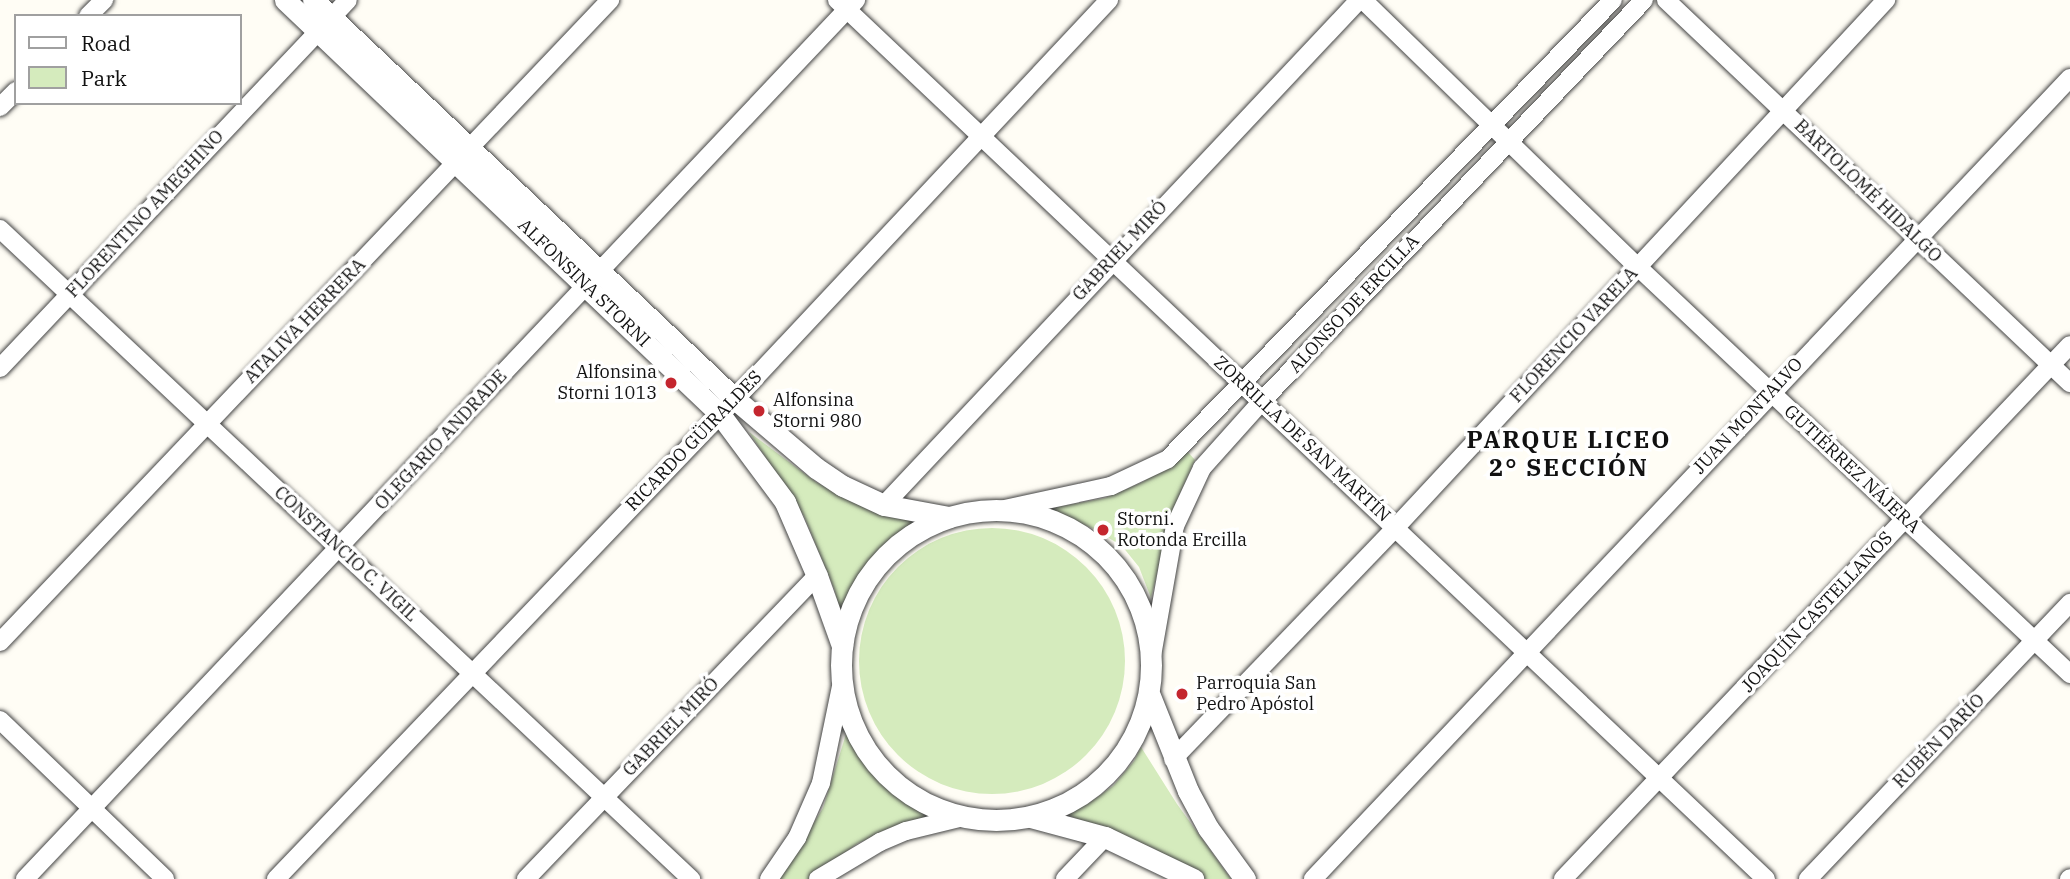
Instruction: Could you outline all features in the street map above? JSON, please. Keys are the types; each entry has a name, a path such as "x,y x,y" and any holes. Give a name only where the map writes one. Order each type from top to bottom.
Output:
{"street":[{"path":"91,14 104,0"},
{"name":"ALFONSINA STORNI","path":"285,0 325,24 472,147 592,278"},
{"name":"ALFONSINA STORNI","path":"313,0 325,24 456,162 592,278 727,406 843,486 884,505 949,517"},
{"name":"FLORENTINO AMEGHINO","path":"0,368 348,0"},
{"name":"ATALIVA HERRERA","path":"0,642 610,0"},
{"name":"RICARDO GÜIRALDES","path":"276,879 1109,0"},
{"name":"GUTIÉRREZ NÁJERA","path":"1361,0 1637,267 2070,674"},
{"name":"GABRIEL MIRÓ","path":"884,505 1113,259 1361,0"},
{"name":"ALONSO DE ERCILLA","path":"1000,510 1111,486 1140,475 1168,459 1612,0"},
{"name":"ALONSO DE ERCILLA","path":"1152,656 1169,550 1184,503 1209,460 1644,0"},
{"name":"BARTOLOMÉ HIDALGO","path":"1666,0 2070,383"},
{"name":"FLORENCIO VARELA","path":"1172,759 1396,527 1886,0"},
{"name":"ZORRILLA DE SAN MARTÍN","path":"847,3 1261,402 1766,879"},
{"name":"OLEGARIO ANDRADE","path":"25,879 341,548 847,3"},
{"name":"JUAN MONTALVO","path":"1313,879 1770,392 2070,78"},
{"path":"0,107 14,93"},
{"name":"CONSTANCIO C. VIGIL","path":"0,229 691,879"},
{"name":"JOAQUÍN CASTELLANOS","path":"1563,879 2070,345"},
{"name":"ALFONSINA STORNI","path":"727,406 785,502 817,576 842,646"},
{"path":"769,879 813,807 828,757 842,682 842,646 850,612 866,580 888,553 917,532 949,517 1000,510 1038,516 1074,531 1105,554 1128,584 1145,619 1152,656 1150,696 1128,748 1102,779 1069,803 1031,817 997,820 963,817 918,799 881,769 854,728 842,682"},
{"name":"GABRIEL MIRÓ","path":"526,879 817,576"},
{"name":"RUBÉN DARÍO","path":"1808,879 2070,603"},
{"path":"1150,696 1172,759 1208,828 1245,879"},
{"path":"0,720 164,879"},
{"path":"818,879 880,842 906,831 963,817"},
{"path":"1031,817 1105,837 1193,879"},
{"path":"1065,879 1105,837"}],"green space":[{"path":"749,432 816,482 851,501 891,515 930,521 891,541 875,557 852,590 841,620 835,591 804,516"},
{"path":"1187,451 1195,460 1173,509 1151,598 1139,567 1122,546 1094,529 1047,509 1105,498 1143,482"},
{"path":"992,528 1043,538 1066,550 1086,567 1103,587 1115,610 1125,661 1115,712 1103,735 1086,755 1066,772 1043,784 992,794 941,784 918,772 898,755 881,735 869,712 859,661 869,610 881,587 898,567 918,550 941,538"},
{"path":"847,731 864,763 898,794 938,818 902,826 858,843 809,879 779,879 823,808"},
{"path":"1141,747 1177,804 1231,879 1203,879 1153,848 1065,814 1089,803 1113,786 1134,761"}],"place":[{"name":"Alfonsina Storni 1013","path":"671,383"},
{"name":"Alfonsina Storni 980","path":"759,411"},
{"name":"Storni. Rotonda Ercilla","path":"1103,530"},
{"name":"Parroquia San Pedro Apóstol","path":"1182,694"}],"district":[{"name":"PARQUE LICEO 2° SECCIÓN","path":"1569,454"}]}
